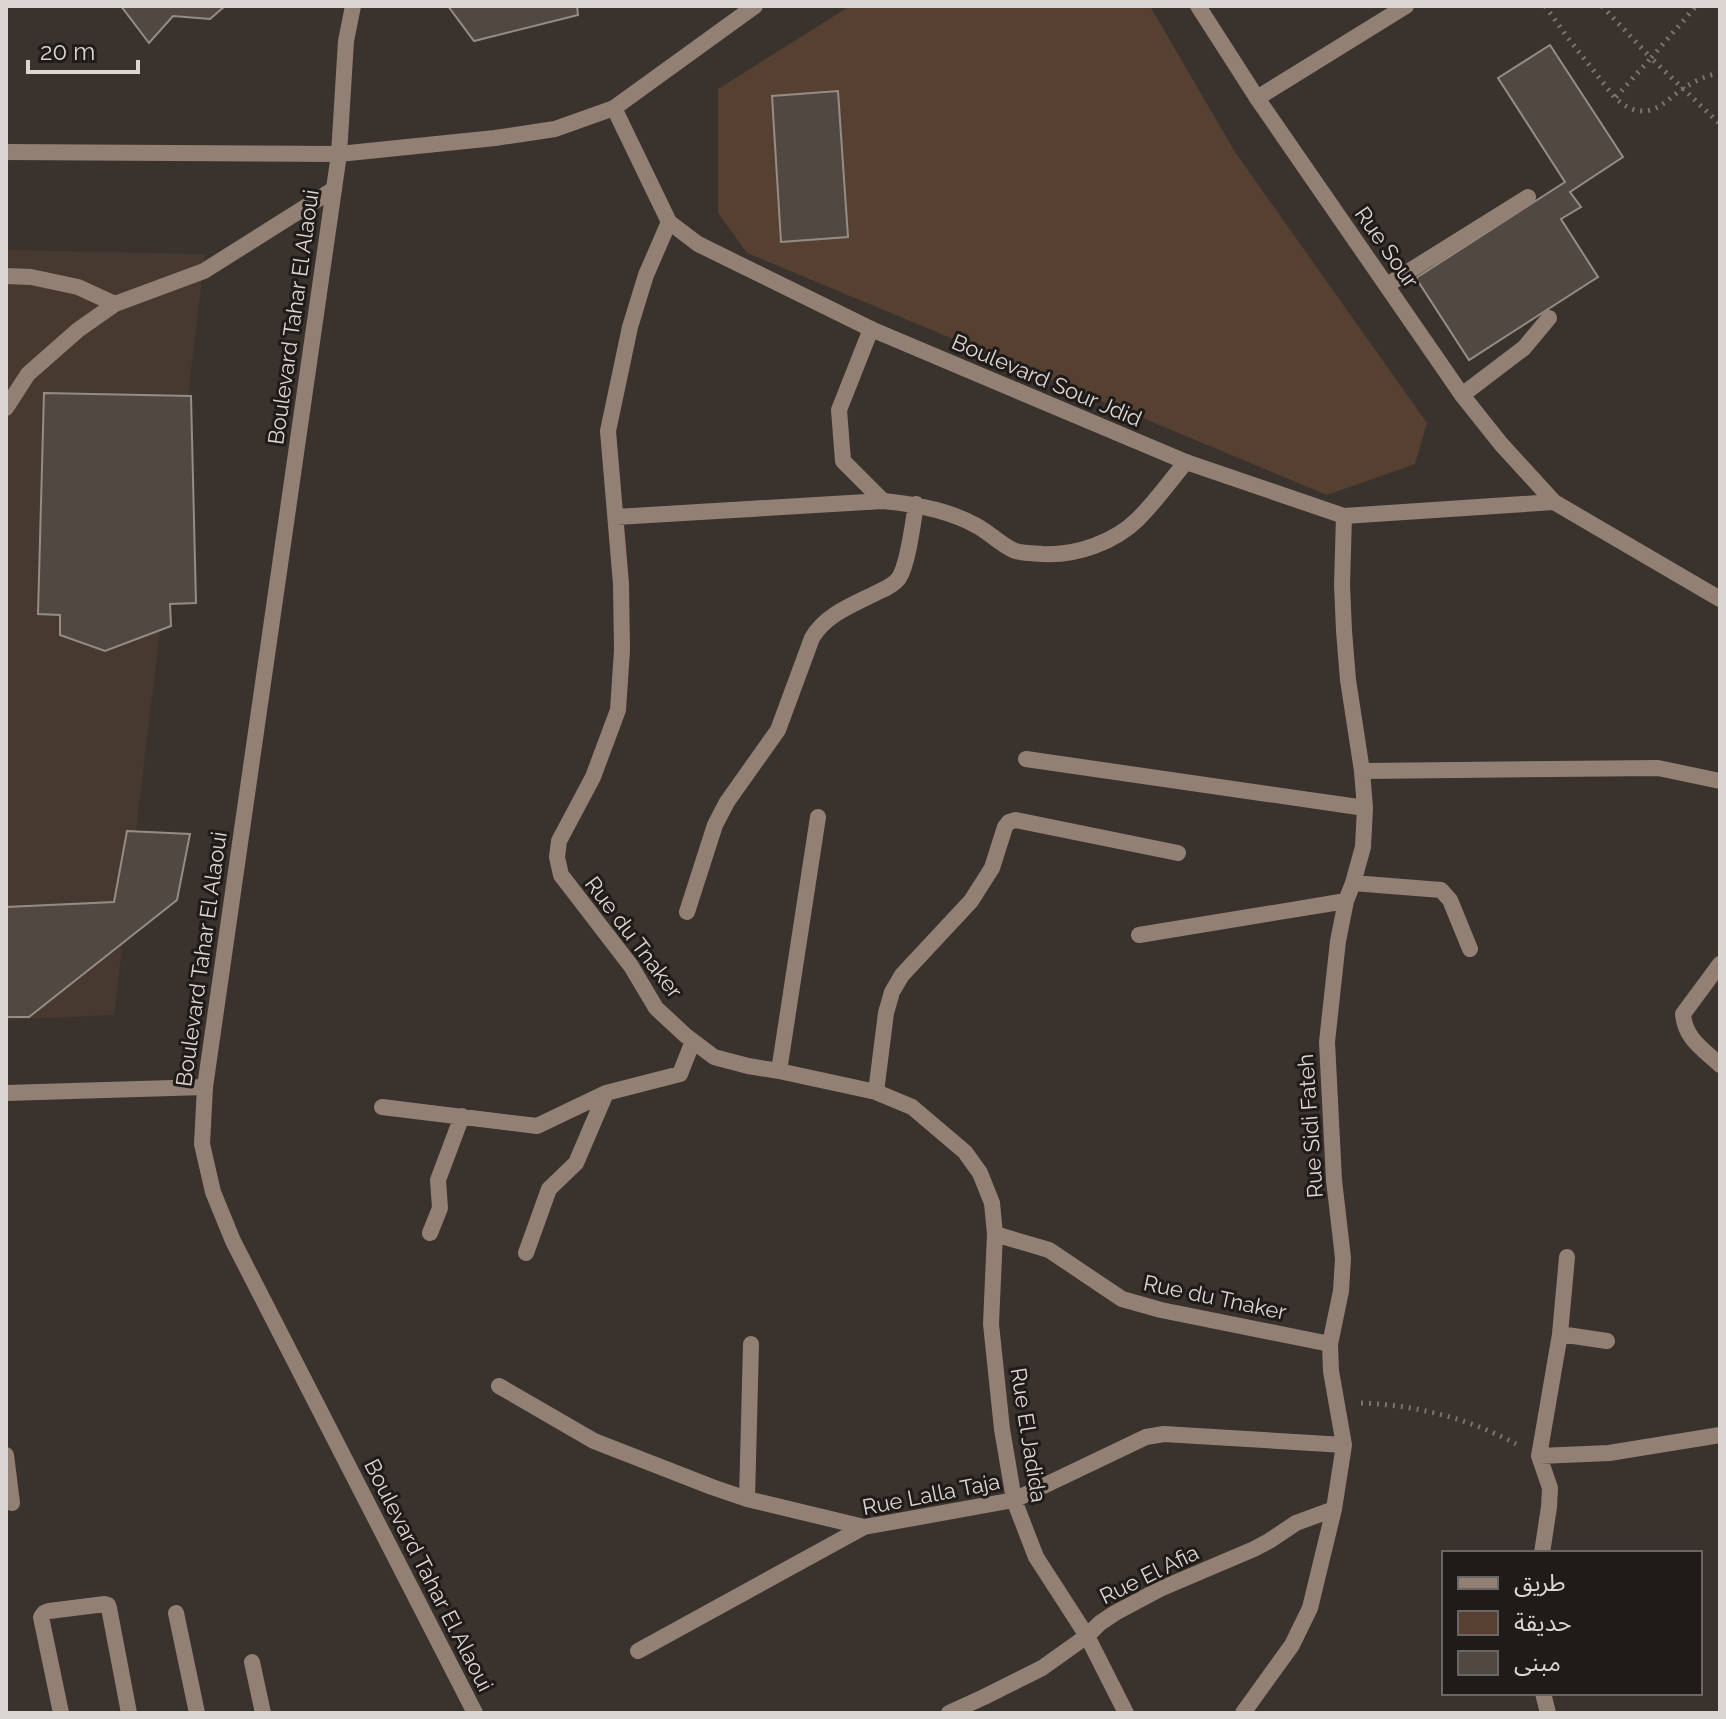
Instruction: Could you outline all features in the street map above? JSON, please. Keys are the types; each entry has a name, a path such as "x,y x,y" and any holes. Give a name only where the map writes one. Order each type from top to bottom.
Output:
{"street":[{"name":"Boulevard Tahar El Alaoui","path":"353,6 346,41 339,154 205,1087 202,1144 213,1192 233,1241 475,1713"},
{"path":"6,152 339,154 555,129 614,108 755,6"},
{"name":"Rue Sour","path":"1198,6 1257,98 1462,395 1501,444 1554,502 1720,599"},
{"path":"1257,98 1406,6"},
{"name":"Boulevard Sour Jdid","path":"614,108 669,222 698,244 871,329 1186,462 1344,516 1554,502"},
{"path":"6,408 28,374 78,330 115,304 204,271 334,189"},
{"path":"1387,285 1528,197"},
{"name":"Rue du Tnaker","path":"669,222 646,275 630,327 608,431 621,584 622,650 618,710 593,777 559,841 557,857 561,875 631,966 656,1008 714,1057 876,1092 912,1107 965,1152 980,1173 992,1203 995,1234 1049,1250 1122,1299 1161,1310 1330,1344"},
{"path":"6,276 31,277 78,287 115,304"},
{"path":"1462,395 1524,348 1549,318"},
{"path":"871,329 839,410 843,461 883,501"},
{"path":"616,517 883,501 916,504 959,518 1021,553 1058,555 1075,552 1117,535 1139,518 1186,462"},
{"path":"687,912 715,825 727,802 778,730 812,638 820,625 833,615 896,581 901,575 916,504"},
{"name":"Rue Sidi Fateh","path":"1243,1713 1292,1645 1310,1608 1334,1509 1344,1445 1331,1371 1330,1344 1341,1291 1343,1258 1334,1180 1327,1042 1338,941 1346,901 1363,847 1365,808 1344,631 1344,516"},
{"path":"1026,759 1365,808"},
{"path":"1362,771 1658,768 1720,781"},
{"path":"779,1071 818,817"},
{"path":"876,1092 886,1013 892,992 902,975 971,901 992,868 1009,822 1016,820 1178,853"},
{"path":"1353,883 1441,890 1450,900 1470,949"},
{"path":"1139,935 1346,901"},
{"path":"1720,964 1683,1014 1684,1027 1690,1037 1720,1065"},
{"path":"382,1107 537,1126 606,1093 680,1074 693,1041"},
{"path":"6,1093 205,1087"},
{"path":"526,1253 549,1189 576,1163 606,1093"},
{"path":"430,1233 440,1208 438,1180 462,1116"},
{"name":"Rue El Jadida","path":"995,1234 991,1324 1002,1429 1014,1500 1036,1557 1087,1636 1126,1713"},
{"path":"1542,1551 1550,1488 1539,1456 1560,1334 1567,1257"},
{"path":"1560,1334 1607,1341"},
{"path":"747,1499 751,1344"},
{"path":"499,1386 594,1441 747,1499 864,1527"},
{"name":"Rue Lalla Taja","path":"638,1651 864,1527 1014,1500 1146,1437 1164,1434 1344,1445"},
{"path":"1539,1456 1609,1453 1720,1435"},
{"path":"6,1455 12,1503"},
{"name":"Rue El Afia","path":"949,1713 1042,1668 1100,1623 1160,1589 1254,1549 1296,1523 1334,1509"},
{"path":"61,1713 41,1617 49,1611 105,1604 109,1608 129,1713"},
{"path":"176,1613 197,1713"},
{"path":"252,1662 263,1713"}],"path":[{"path":"1545,6 1615,98 1630,109 1647,111 1662,106 1683,88 1710,74 1720,73"},
{"path":"1602,6 1720,124"},
{"path":"1615,98 1696,6"},
{"path":"1336,1402 1410,1408 1459,1418 1539,1456"}],"shaded area":[{"path":"6,250 205,254 114,1015 6,1020"}],"green space":[{"path":"850,6 1150,6 1235,152 1427,423 1415,464 1327,495 747,253 718,213 718,89"}],"building":[{"path":"121,6 225,6 210,19 173,16 149,43"},
{"path":"448,6 577,6 578,15 474,41"},
{"path":"1550,45 1623,157 1570,192 1581,207 1561,219 1598,277 1469,360 1416,278 1565,182 1498,78"},
{"path":"838,91 848,237 781,242 772,96"},
{"path":"44,393 191,396 196,603 170,604 171,626 105,651 60,635 60,615 38,614"},
{"path":"127,831 190,834 177,900 29,1017 6,1017 6,907 114,902"}]}
